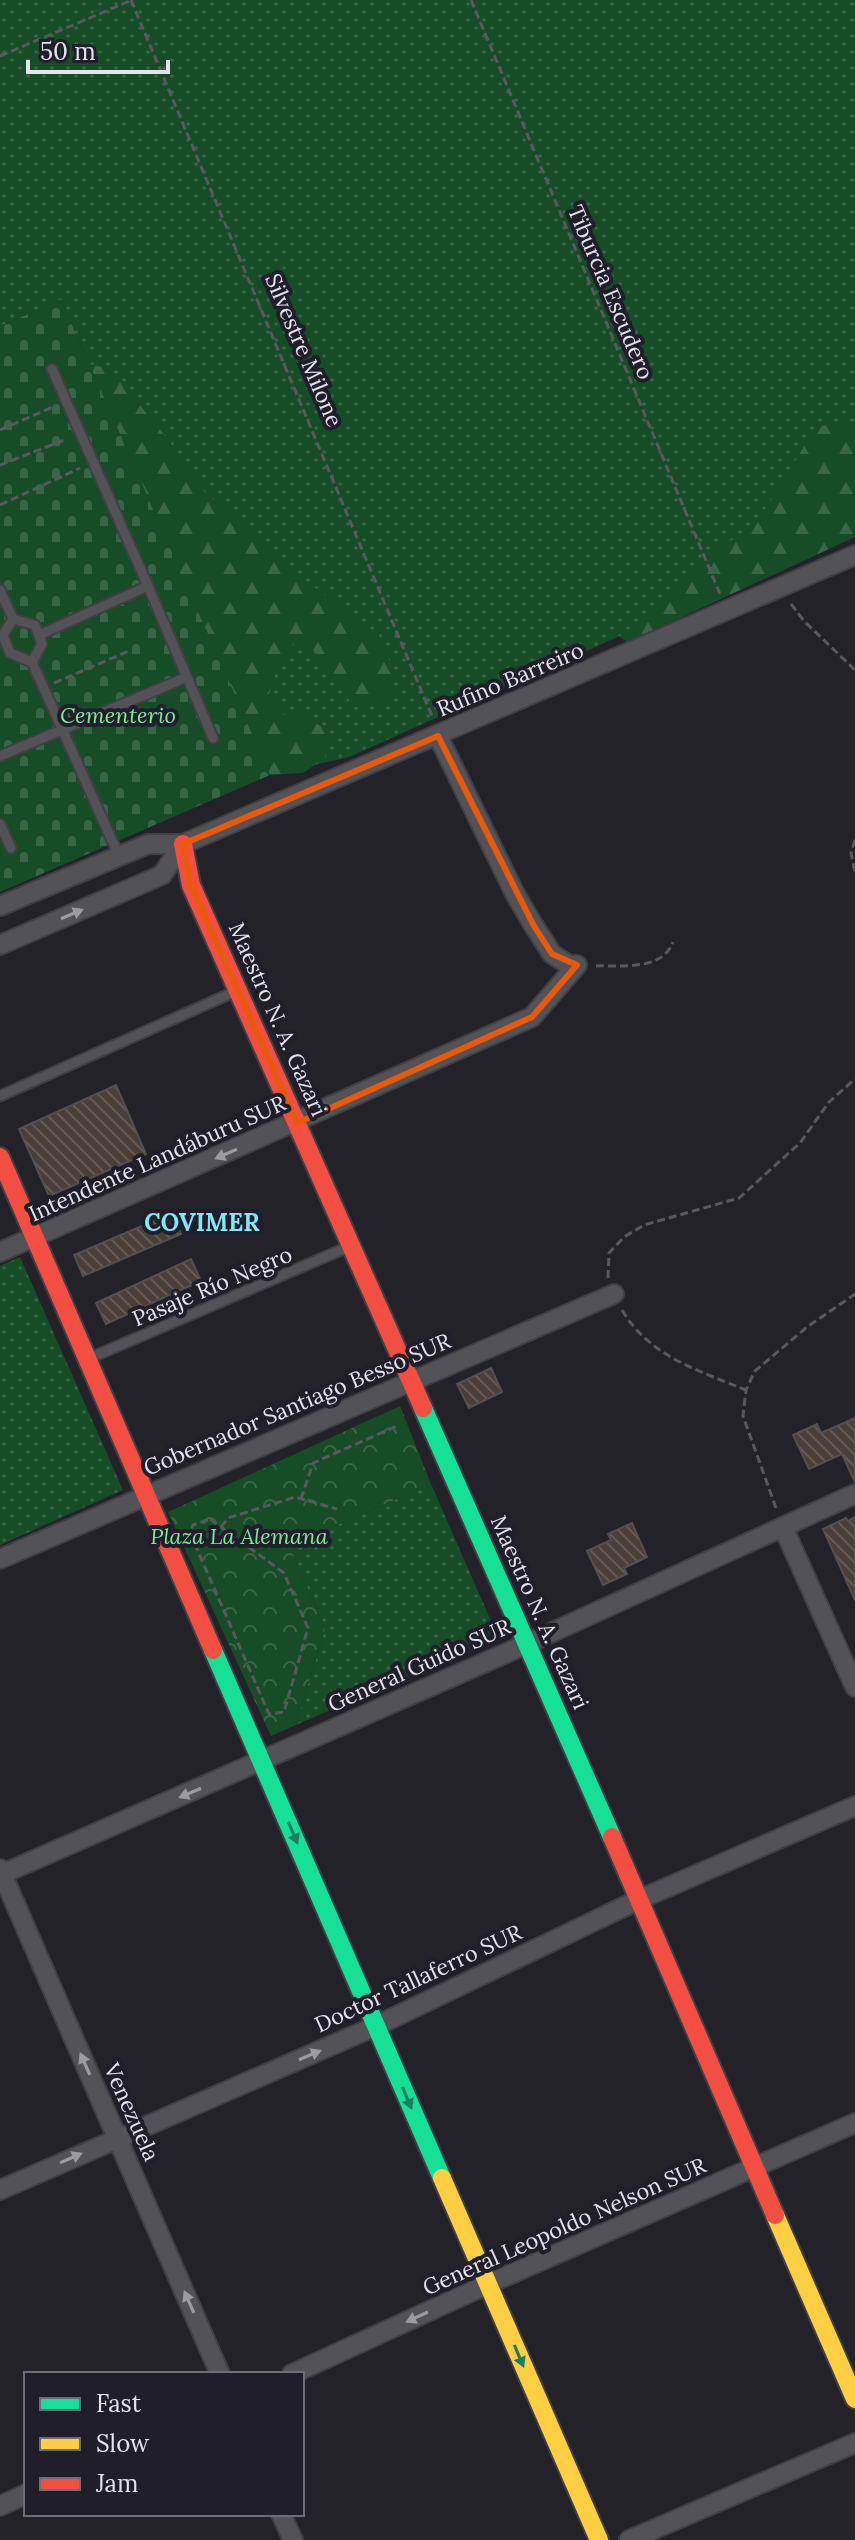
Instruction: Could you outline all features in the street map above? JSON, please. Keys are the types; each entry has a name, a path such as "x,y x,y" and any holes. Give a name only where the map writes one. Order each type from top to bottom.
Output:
{"street":[{"name":"Rufino Barreiro","path":"183,844 436,728 855,555"},
{"path":"436,728 515,894 534,926 552,954 569,965 577,965"},
{"path":"0,906 148,844 183,844"},
{"path":"0,945 162,875 183,844"},
{"name":"Maestro N. A. Gazari","path":"183,844 191,885 528,1643 855,2399"},
{"name":"Intendente Landáburu SUR","path":"0,1252 532,1017 577,965"},
{"path":"0,1157 599,2540"},
{"name":"Gobernador Santiago Besso SUR","path":"0,1559 614,1294"},
{"name":"General Guido SUR","path":"1,1872 262,1762 855,1494"},
{"path":"783,1527 855,1687"},
{"name":"Doctor Tallaferro SUR","path":"0,2190 376,2026 638,1900 855,1806"},
{"name":"Venezuela","path":"1,1872 219,2372"},
{"name":"General Leopoldo Nelson SUR","path":"296,2372 855,2123"},
{"path":"629,2540 855,2443"},
{"path":"0,2506 24,2495"},
{"path":"282,2516 293,2540"}],"lane":[{"path":"52,369 213,738"},
{"path":"39,635 148,586"},
{"path":"0,590 13,619"},
{"path":"13,619 35,625 42,644 32,662"},
{"path":"13,619 3,635 4,648 32,662 119,856"},
{"path":"0,756 187,677"},
{"path":"0,824 11,848"},
{"path":"0,1096 239,990"},
{"name":"Pasaje Río Negro","path":"88,1359 351,1245"}],"path":[{"path":"0,56 132,0"},
{"name":"Silvestre Milone","path":"132,0 436,728"},
{"name":"Tiburcia Escudero","path":"471,0 721,597"},
{"path":"0,430 57,405"},
{"path":"0,465 69,438"},
{"path":"0,505 82,467"},
{"path":"782,587 804,621 855,670"},
{"path":"43,687 129,651"},
{"path":"855,840 851,853 855,873"},
{"path":"577,965 656,963 669,954 673,942"},
{"path":"746,1390 691,1368 653,1348 625,1315 608,1284 609,1253 624,1237 644,1225 739,1198 800,1143 829,1102 855,1079"},
{"path":"783,1527 743,1416 746,1390 755,1371 807,1327 855,1294"},
{"path":"301,1499 313,1463 399,1425"},
{"path":"221,1527 228,1518 295,1497 337,1509"},
{"path":"210,1519 221,1527 284,1573 308,1628 284,1712 269,1714 190,1533 193,1525 210,1519"}],"highlighted area":[{"path":"438,736 534,926 552,954 577,965 532,1017 297,1123 191,885 183,844"}],"green space":[{"path":"0,0 855,0 855,531 349,757 270,775 61,300 0,326"},
{"name":"Cementerio","path":"61,300 270,775 0,892 0,326"},
{"path":"89,364 110,369 167,438 204,491 283,564 379,635 394,672 392,702 354,707 319,655 298,638 279,663 269,693 282,715 301,714 327,730 325,758 303,773 270,775"},
{"path":"855,422 855,537 628,642 619,637 639,622 697,563 756,524 816,427"},
{"path":"20,1257 123,1490 0,1545 0,1266"},
{"name":"Plaza La Alemana","path":"400,1406 431,1484 289,1546 325,1628 296,1725 271,1736 168,1512"},
{"path":"431,1484 498,1637 296,1725 325,1628 289,1546"}],"building":[{"path":"116,1085 146,1154 49,1196 19,1129"},
{"path":"172,1213 181,1234 83,1276 74,1255"},
{"path":"191,1259 201,1281 106,1324 96,1303"},
{"path":"491,1368 502,1392 469,1408 457,1384"},
{"path":"855,1418 855,1482 842,1454 809,1469 793,1435 817,1424 821,1433"},
{"path":"855,1517 855,1600 823,1529"},
{"path":"632,1523 647,1557 624,1568 627,1574 603,1585 587,1551 611,1540 608,1534"}],"traffic: fast":[{"path":"423,1408 612,1837"},
{"path":"213,1650 442,2178"}],"traffic: slow":[{"path":"442,2178 599,2540"},
{"path":"775,2215 855,2399"}],"traffic: jam":[{"path":"183,844 191,885 423,1408"},
{"path":"0,1157 213,1650"},
{"path":"612,1837 775,2215"}],"district":[{"name":"COVIMER","path":"202,1222"}]}
